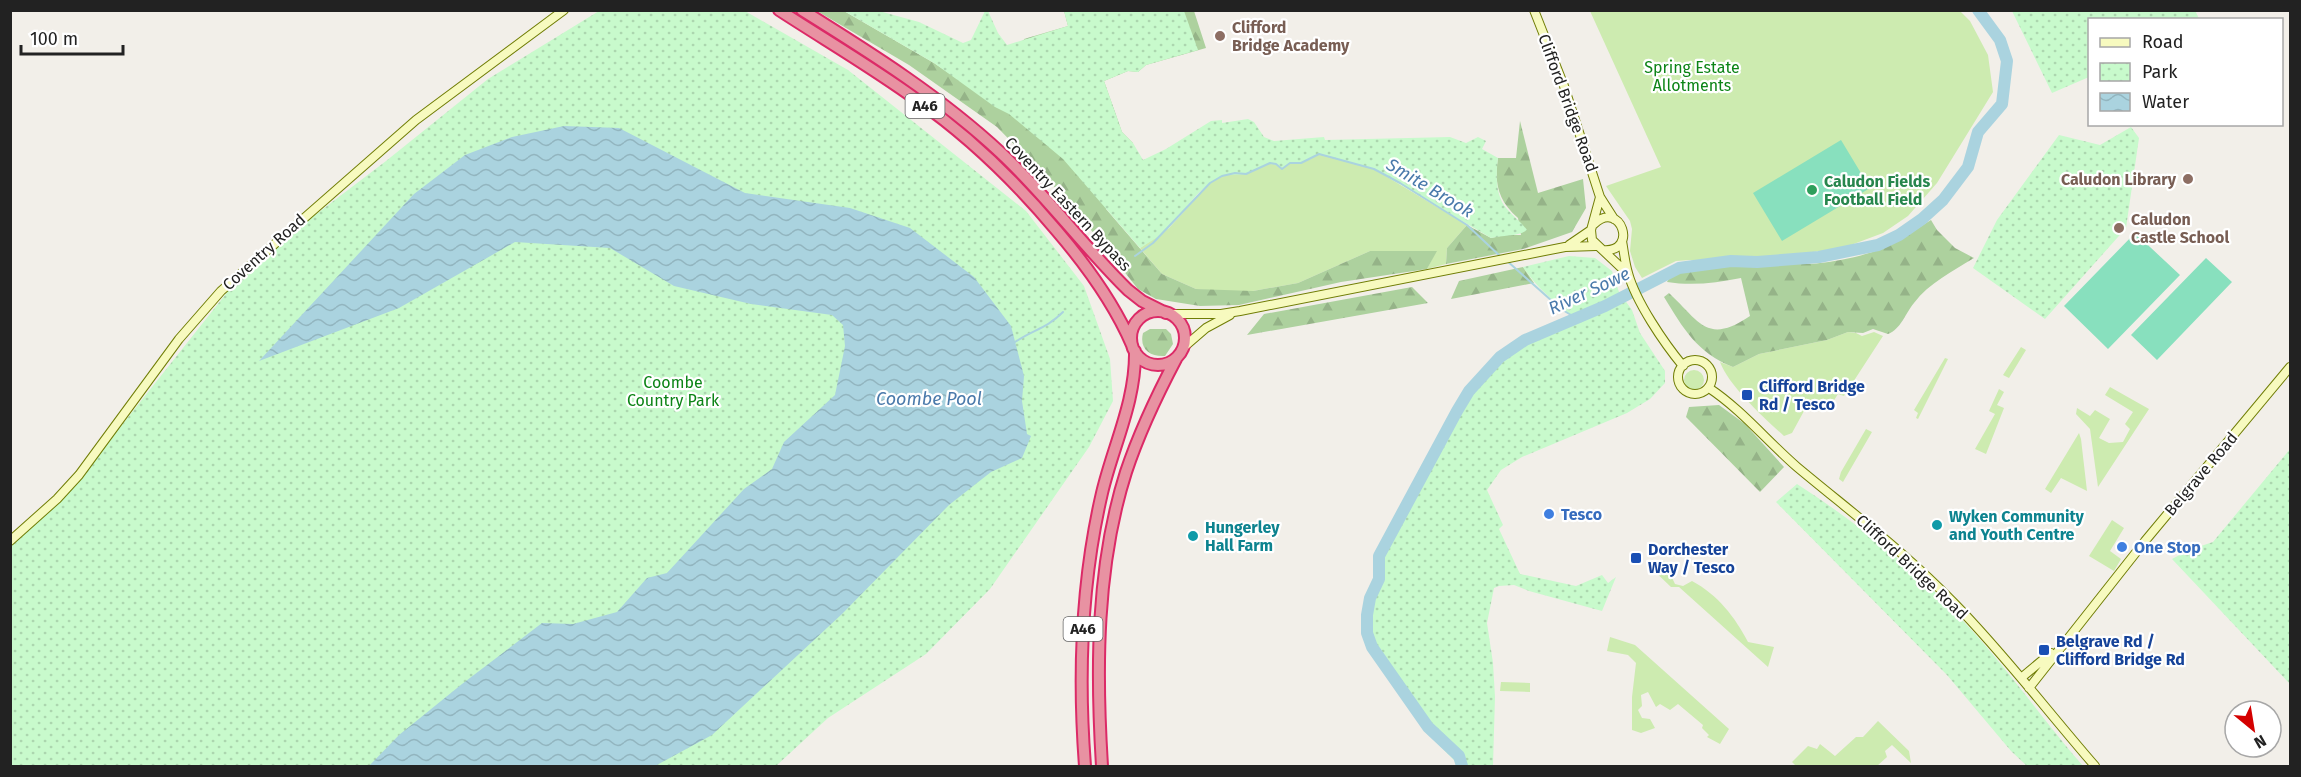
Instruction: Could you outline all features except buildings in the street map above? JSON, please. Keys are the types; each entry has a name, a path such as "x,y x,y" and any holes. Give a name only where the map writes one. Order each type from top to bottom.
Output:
{"highway":[{"name":"Coventry Eastern Bypass","path":"779,10 919,101 987,156 1035,204 1070,245 1113,306 1133,348 1134,379 1130,400 1102,493 1084,597 1081,673 1085,766"},
{"name":"Coventry Eastern Bypass","path":"802,10 936,98 978,132 1044,196 1121,283 1142,301 1168,313"},
{"path":"1151,312 1168,313 1177,319 1183,328 1184,347 1176,359 1169,363 1156,365 1142,360 1133,348 1132,331 1140,319 1151,312"},
{"name":"A46","path":"1102,766 1099,672 1106,567 1126,472 1153,403 1176,359"}],"main road":[{"name":"Coventry Road","path":"10,541 57,499 79,475 179,339 221,291 416,120 564,10"},
{"name":"Clifford Bridge Road","path":"1534,10 1564,86 1600,197 1614,219"},
{"path":"1600,197 1592,227 1592,240 1628,273"},
{"path":"1565,247 1583,238 1604,218 1614,219 1623,229 1622,241 1628,273 1641,302 1669,348 1683,366"},
{"path":"1168,313 1221,314 1240,311 1565,247 1614,249 1622,241"},
{"path":"1184,347 1206,328 1240,311"},
{"path":"1695,361 1705,363 1712,376 1709,388 1698,394 1684,390 1679,380 1679,373 1683,366 1695,361"},
{"name":"Belgrave Road","path":"2029,688 2166,516 2290,367"},
{"name":"Clifford Bridge Road","path":"1709,388 1729,401 1781,453 1891,543 1928,577 1964,613 2095,766"},
{"name":"Belgrave Road","path":"2021,678 2068,638"}],"green space":[{"path":"2195,10 2199,18 2088,18 2088,77 2052,93 2012,11"},
{"name":"Coombe Country Park","path":"599,11 745,11 848,70 1026,211 1084,286 1110,359 1113,401 1089,447 990,589 926,654 828,718 776,766 11,766 11,545 83,474 229,290 281,241 488,79"},
{"path":"817,11 844,11 934,63 962,82 1028,48 1024,39 1068,26 1064,11 1194,11 1206,48 1146,65 1138,72 1128,71 1104,81 1122,132 1133,143 1106,209 1162,274 1196,289 1253,291 1298,283 1370,251 1437,251 1427,269 1341,282 1239,305 1200,306 1156,299 1138,289 1045,176 997,127 909,65"},
{"path":"844,11 879,11 919,22 963,43 971,40 985,11 988,11 998,33 1007,45 1068,26 1064,11 1184,11 1198,50 1146,65 1138,72 1128,71 1104,81 1122,132 1133,143 1143,160 1166,149 1211,121 1222,120 1222,123 1248,119 1254,122 1264,137 1274,141 1324,137 1325,140 1450,137 1466,143 1478,137 1486,141 1482,149 1498,158 1497,185 1503,204 1527,230 1515,235 1491,238 1374,169 1319,154 1301,163 1290,163 1282,169 1269,164 1248,173 1224,176 1213,181 1199,192 1167,229 1140,248 1063,159 1009,114 995,107 934,63"},
{"name":"Spring Estate Allotments","path":"1590,11 1960,11 1970,21 1988,55 1993,92 1937,183 1908,216 1883,233 1843,248 1784,256 1721,257 1701,262 1676,261 1642,278 1635,267 1630,251 1632,229 1630,221 1606,186 1661,167"},
{"path":"1520,121 1538,193 1583,179 1586,208 1572,232 1523,249 1446,264 1447,248 1467,225 1491,238 1521,235 1518,218 1506,205 1497,183 1498,158 1516,158"},
{"path":"2131,127 2139,138 2126,228 2045,319 1973,268 1997,220 2059,135 2100,145"},
{"name":"Caludon Fields Football Field","path":"1841,140 1870,188 1782,241 1753,193"},
{"path":"1319,154 1374,169 1467,225 1447,248 1446,264 1427,269 1436,251 1370,251 1298,283 1253,291 1216,291 1196,289 1162,274 1140,248 1169,228 1210,183 1222,176 1235,173 1246,174 1270,163 1301,163"},
{"path":"1931,220 1937,230 1955,248 1974,258 1927,289 1914,303 1900,325 1888,334 1873,329 1863,333 1848,332 1827,340 1759,354 1733,367 1700,347 1664,297 1669,293 1705,326 1724,329 1750,316 1741,278 1686,284 1667,282 1676,274 1714,266 1806,264 1849,258 1888,246"},
{"path":"2135,233 2180,275 2108,349 2064,306"},
{"path":"1569,256 1595,258 1612,271 1619,292 1632,310 1640,333 1665,371 1665,383 1650,399 1627,413 1522,457 1501,470 1487,490 1503,525 1499,529 1520,574 1576,586 1602,575 1608,583 1616,577 1602,611 1514,585 1494,588 1487,623 1495,697 1493,766 1458,766 1434,740 1369,651 1364,638 1363,610 1375,578 1373,568 1378,552 1421,466 1467,386 1511,348 1575,318 1547,295 1523,267"},
{"path":"2206,258 2232,282 2157,360 2131,335"},
{"path":"1523,267 1534,283 1451,299 1459,281"},
{"path":"1412,287 1428,303 1247,335 1264,314"},
{"path":"1150,329 1166,329 1171,334 1173,344 1165,356 1155,355 1144,348 1143,333"},
{"path":"1848,332 1862,336 1874,332 1883,336 1844,396 1838,394 1831,405 1810,400 1792,433 1784,436 1739,391 1720,362 1733,367 1759,354 1827,340"},
{"path":"2021,347 2026,350 2009,378 2003,375"},
{"path":"1945,358 1948,359 1918,419 1916,418 1918,413 1914,410"},
{"path":"1690,370 1698,370 1704,376 1704,384 1698,390 1690,390 1684,384 1684,376"},
{"path":"2110,387 2149,409 2098,487 2090,429 2076,414 2077,408 2090,416 2095,410 2110,419 2099,438 2109,443 2123,442 2130,429 2125,424 2133,412 2105,395"},
{"path":"1999,389 2004,392 1997,405 2004,408 1986,454 1975,449 1995,414 1989,411"},
{"path":"1719,405 1745,424 1784,467 1760,492 1686,417 1689,407"},
{"path":"1866,429 1872,432 1843,482 1839,479 1841,472"},
{"path":"2079,433 2087,491 2061,478 2051,493 2045,489"},
{"path":"2290,449 2290,684 2172,559 2189,550 2213,542"},
{"path":"1797,484 1843,515 1886,549 1947,604 1996,659 2083,766 2027,766 2011,751 1947,675 1776,502"},
{"path":"2112,520 2124,528 2110,551 2121,559 2114,571 2089,556"},
{"path":"1664,561 1675,584 1683,586 1692,581 1718,600 1731,615 1748,642 1774,647 1768,667 1679,587 1671,587 1649,566"},
{"path":"1610,637 1635,645 1729,729 1720,744 1707,737 1709,735 1702,728 1703,725 1678,704 1670,710 1660,704 1656,707 1648,692 1641,695 1642,706 1638,710 1642,718 1650,719 1655,728 1641,733 1632,730 1632,697 1636,663 1628,655 1607,651"},
{"path":"1501,682 1530,683 1530,692 1500,691"},
{"path":"1878,721 1909,751 1911,763 1892,745 1885,751 1887,757 1877,766 1796,766 1792,762 1808,746 1817,749 1820,744 1835,756 1856,737 1863,737"}],"water":[{"name":"Coombe Pool","path":"564,126 619,128 745,193 850,208 910,228 974,277 1011,326 1024,376 1022,401 1027,434 1031,436 1022,458 991,472 949,505 842,614 712,735 655,766 369,766 399,735 542,623 573,624 617,612 647,578 667,573 744,489 772,469 784,442 835,395 845,346 843,325 832,315 751,304 674,286 610,248 515,242 399,308 259,361 414,194 465,155 512,137"}],"waterway":[{"name":"River Sowe","path":"1462,766 1459,756 1428,727 1372,647 1367,633 1367,615 1370,598 1379,579 1379,556 1469,391 1500,357 1525,340 1605,306 1679,268 1731,261 1757,262 1819,257 1878,245 1899,235 1922,219 1943,200 1968,167 1978,132 2002,104 2007,61 2000,40 1978,10"},
{"name":"Smite Brook","path":"1135,256 1153,243 1210,183 1222,176 1235,173 1246,174 1270,163 1282,169 1290,163 1301,163 1319,154 1374,169 1400,183 1467,225 1501,257"},
{"name":"Smite Brook","path":"1506,260 1561,309 1576,318"},
{"name":"Smite Brook","path":"1015,342 1051,322 1063,312"}],"place":[{"name":"Clifford Bridge Academy","path":"1220,36"},
{"name":"Caludon Library","path":"2188,179"},
{"name":"Caludon Fields Football Field","path":"1812,190"},
{"name":"Caludon Castle School","path":"2119,228"},
{"name":"Clifford Bridge Rd / Tesco","path":"1747,395"},
{"name":"Tesco","path":"1549,514"},
{"name":"Wyken Community and Youth Centre","path":"1937,525"},
{"name":"Hungerley Hall Farm","path":"1193,536"},
{"name":"One Stop","path":"2122,547"},
{"name":"Dorchester Way / Tesco","path":"1636,558"},
{"name":"Belgrave Rd / Clifford Bridge Rd","path":"2044,650"}]}
